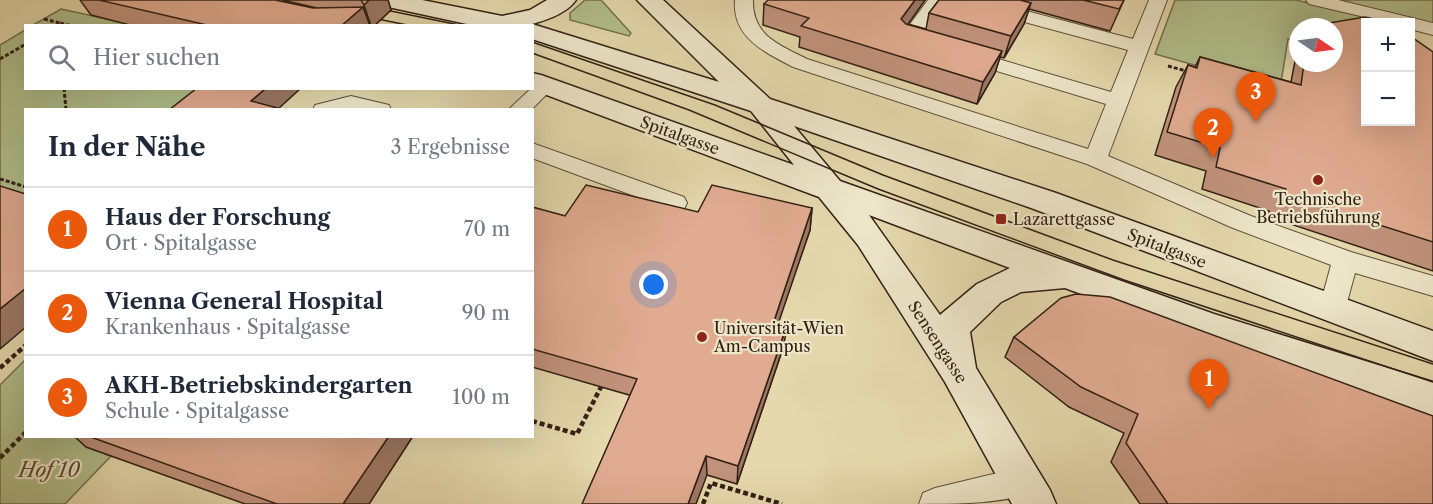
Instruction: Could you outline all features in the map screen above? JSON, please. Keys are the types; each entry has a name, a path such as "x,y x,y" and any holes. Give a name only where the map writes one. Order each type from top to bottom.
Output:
{"main road":[{"path":"387,0 509,24 538,15 564,0"},
{"path":"649,0 763,107 828,188"},
{"name":"Spitalgasse","path":"534,32 662,71 1045,201 1433,346"},
{"name":"Spitalgasse","path":"539,84 1208,326 1433,399"},
{"name":"Sensengasse","path":"828,188 869,237 958,371 1028,493"},
{"path":"958,371 951,327 989,293 1016,279 1068,276"}],"lane":[{"path":"744,0 742,16 749,30 763,42 800,63 1095,159 1242,222 1345,260 1433,286"},
{"path":"937,0 909,39 1118,101"},
{"path":"964,0 1138,52"},
{"path":"1095,159 1158,0"},
{"path":"1315,0 1389,18"},
{"path":"1415,24 1433,29"},
{"path":"520,108 539,84"},
{"path":"330,108 351,103 372,108"},
{"path":"534,151 675,203"},
{"path":"1333,309 1345,260"},
{"path":"936,504 1028,493"}],"path":[{"path":"44,19 60,24"},
{"path":"0,59 24,45"},
{"path":"1138,52 1190,72"},
{"path":"64,90 66,108"},
{"path":"0,179 24,186"},
{"path":"0,368 24,347"},
{"path":"534,422 578,434 604,381"},
{"path":"0,458 24,434"},
{"path":"703,504 711,483 782,504"}],"green space":[{"path":"585,0 601,0 631,33 629,36 570,20 570,13"},
{"path":"1175,0 1296,0 1371,18 1361,18 1361,24 1343,24 1343,18 1289,18 1289,39 1280,89 1155,54"},
{"path":"1334,0 1433,0 1433,24"},
{"path":"61,9 129,24 35,24"},
{"path":"24,31 24,90 234,90 210,108 24,108 24,209 0,201 0,45"},
{"name":"Hof 10","path":"24,361 24,438 95,438 87,447 111,456 65,504 0,504 0,385"}],"building":[{"path":"99,0 275,0 313,8 363,7 343,24 202,24"},
{"path":"768,0 915,0 901,19 906,24 1002,51 983,82 801,26 809,18 764,4"},
{"path":"939,0 1020,0 1031,3 1011,36 929,13"},
{"path":"1083,0 1124,0 1119,9"},
{"path":"1365,17 1369,18 1361,18 1361,126 1415,126 1415,39 1433,52 1433,242 1285,195 1286,189 1216,167 1220,148 1167,132 1188,65 1197,68 1200,57 1301,85 1303,72 1343,72 1343,21"},
{"path":"194,90 264,90 251,101 277,108 172,108"},
{"path":"586,185 698,212 712,185 812,208 774,321 787,325 738,466 706,456 688,504 582,504 637,379 534,350 534,208 565,216"},
{"path":"0,186 24,193 24,290 0,309"},
{"path":"1076,294 1110,297 1433,416 1433,504 1168,504 1126,443 1138,414 1081,387 1014,337 1061,298"},
{"path":"94,438 388,438 343,504 277,504"}],"tram line":[{"path":"376,8 454,24"},
{"path":"363,16 402,24"},
{"path":"534,43 715,105 883,175 1113,260 1433,364"},
{"path":"534,54 689,110 878,189 1124,280 1433,382"}],"place":[{"name":"AKH-Betriebskindergarten","path":"1256,122"},
{"name":"Vienna General Hospital","path":"1213,158"},
{"name":"Technische Betriebsführung","path":"1318,180"},
{"name":"Lazarettgasse","path":"1001,219"},
{"name":"Universität-Wien Am-Campus","path":"702,337"},
{"name":"Haus der Forschung","path":"1209,409"}]}
